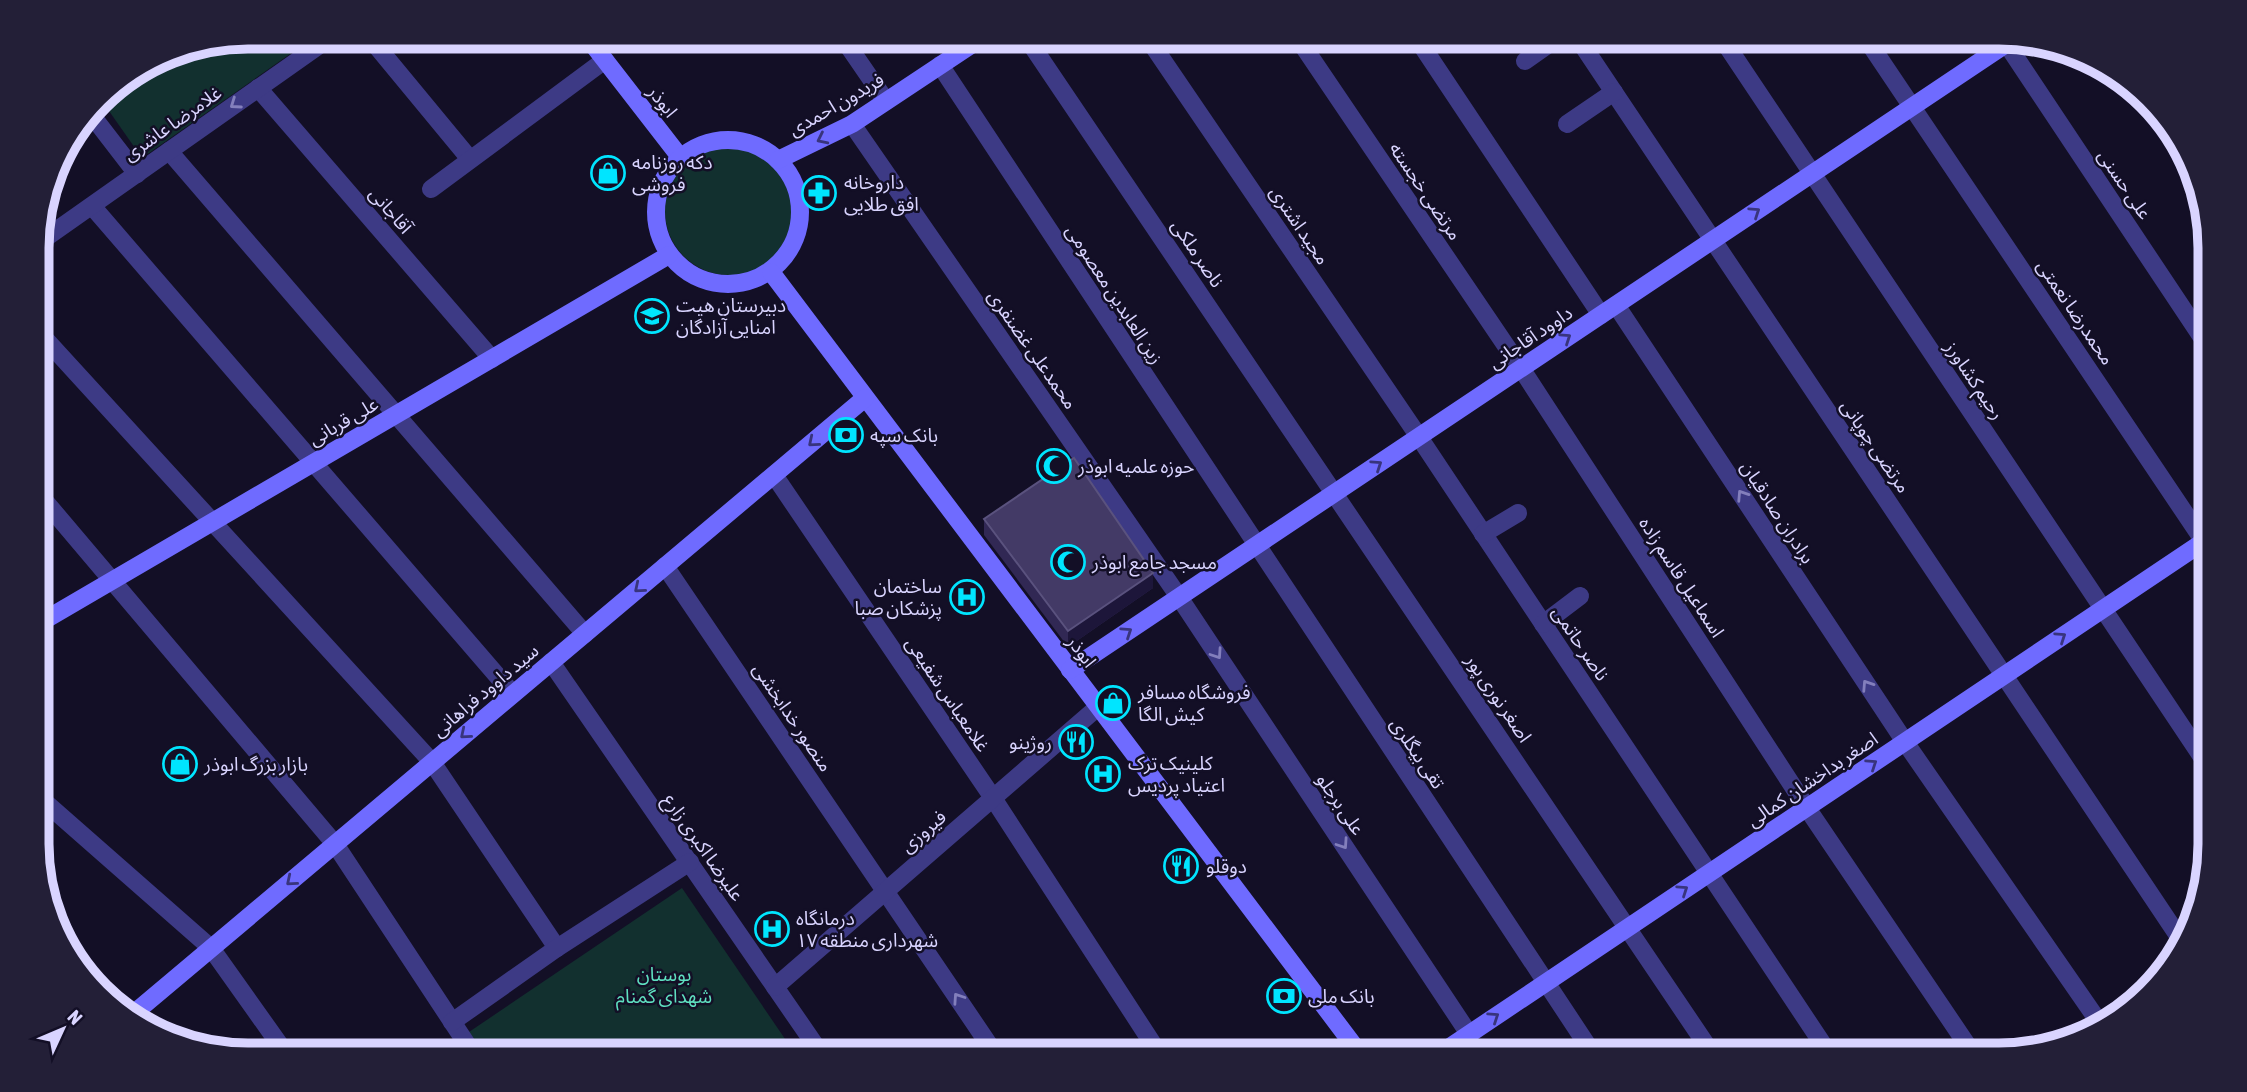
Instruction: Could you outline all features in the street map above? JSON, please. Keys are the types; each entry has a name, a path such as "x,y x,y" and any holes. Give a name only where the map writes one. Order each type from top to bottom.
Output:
{"street":[{"name":"غلامرضا عاشری","path":"49,236 258,88 303,49"},
{"path":"379,49 470,159"},
{"name":"ابوذر","path":"596,49 680,157"},
{"path":"850,49 887,101"},
{"name":"فریدون احمدی","path":"778,160 852,124 965,49"},
{"name":"ناصر ملکی","path":"1034,49 1335,493"},
{"name":"مجید اشتری","path":"1155,49 1419,437"},
{"name":"مرتضی خجسته","path":"1305,49 1521,369"},
{"name":"برادران صادقیان","path":"1427,49 2096,1017"},
{"path":"1525,61 1542,49"},
{"name":"مرتضی چوپانی","path":"1585,49 2176,933"},
{"name":"رحیم کشاورز","path":"1729,49 2198,751"},
{"name":"محمدرضا نعمتی","path":"1874,49 2198,528"},
{"name":"داوود آقاجانی","path":"1070,670 1912,107 1994,49"},
{"name":"علی حسنی","path":"2014,50 2198,331"},
{"path":"431,189 605,60"},
{"name":"زین العابدین معصومی","path":"940,65 1256,546"},
{"name":"آقاجانی","path":"258,88 492,359"},
{"path":"1567,124 1614,92"},
{"path":"96,120 137,174"},
{"name":"محمدعلی غضنفری","path":"852,124 1179,597"},
{"path":"719,140 750,144 778,160 791,177 799,197 801,218 796,239 786,257 771,272 750,282 728,285 706,282 685,271 669,255 655,214 658,193 666,174 680,157 698,146 719,140"},
{"path":"169,151 585,634"},
{"path":"92,206 513,694"},
{"name":"علی قربانی","path":"49,618 669,255"},
{"name":"ابوذر","path":"771,272 1352,1043"},
{"path":"49,343 432,762 557,948"},
{"name":"اسماعیل قاسم زاده","path":"1521,369 1807,808 1966,1043"},
{"name":"سید داوود فراهانی","path":"138,1010 865,398"},
{"name":"ناصر حاتمی","path":"1419,437 1822,1043"},
{"name":"غلامعباس شفیعی","path":"774,475 993,798 1152,1043"},
{"name":"اصغر نوری پور","path":"1335,493 1705,1043"},
{"path":"49,507 335,844 466,1043"},
{"path":"1483,534 1518,513"},
{"name":"تقی بیگلری","path":"1256,546 1586,1043"},
{"name":"اصغر بداخشان کمالی","path":"1456,1043 2103,609 2198,549"},
{"name":"منصور خدابخشی","path":"665,566 988,1043"},
{"path":"1543,624 1580,596"},
{"name":"علی برجلو","path":"1179,597 1469,1034"},
{"name":"علیرضا اکبری زارع","path":"551,662 814,1043"},
{"name":"فیروزی","path":"775,987 1098,707"},
{"path":"49,806 211,948 278,1043"},
{"path":"452,1022 557,948 690,863"}],"green space":[{"path":"235,49 297,49 142,158 107,107 137,83 172,64 209,53"},
{"path":"729,147 753,152 774,166 788,187 793,211 788,235 774,256 753,270 729,275 705,270 684,256 670,235 665,211 670,187 684,166 705,152"},
{"name":"بوستان شهدای گمنام","path":"682,888 788,1043 472,1043 466,1034"}],"building":[{"name":"مسجد جامع ابوذر","path":"1074,458 1153,573 1068,631 984,519"}],"place":[{"name":"دکه روزنامه فروشی","path":"608,173"},
{"name":"داروخانه افق طلایی","path":"819,193"},
{"name":"دبیرستان هیت امنایی آزادگان","path":"652,316"},
{"name":"بانک سپه","path":"846,435"},
{"name":"حوزه علمیه ابوذر","path":"1054,466"},
{"name":"مسجد جامع ابوذر","path":"1068,562"},
{"name":"ساختمان پزشکان صبا","path":"967,597"},
{"name":"فروشگاه مسافر کیش الگا","path":"1113,703"},
{"name":"روژینو","path":"1076,742"},
{"name":"بازار بزرگ ابوذر","path":"180,764"},
{"name":"کلینیک ترک اعتیاد پردیس","path":"1103,774"},
{"name":"دوقلو","path":"1181,866"},
{"name":"درمانگاه شهرداری منطقه ۱۷","path":"772,929"},
{"name":"بانک ملی","path":"1284,996"}]}
